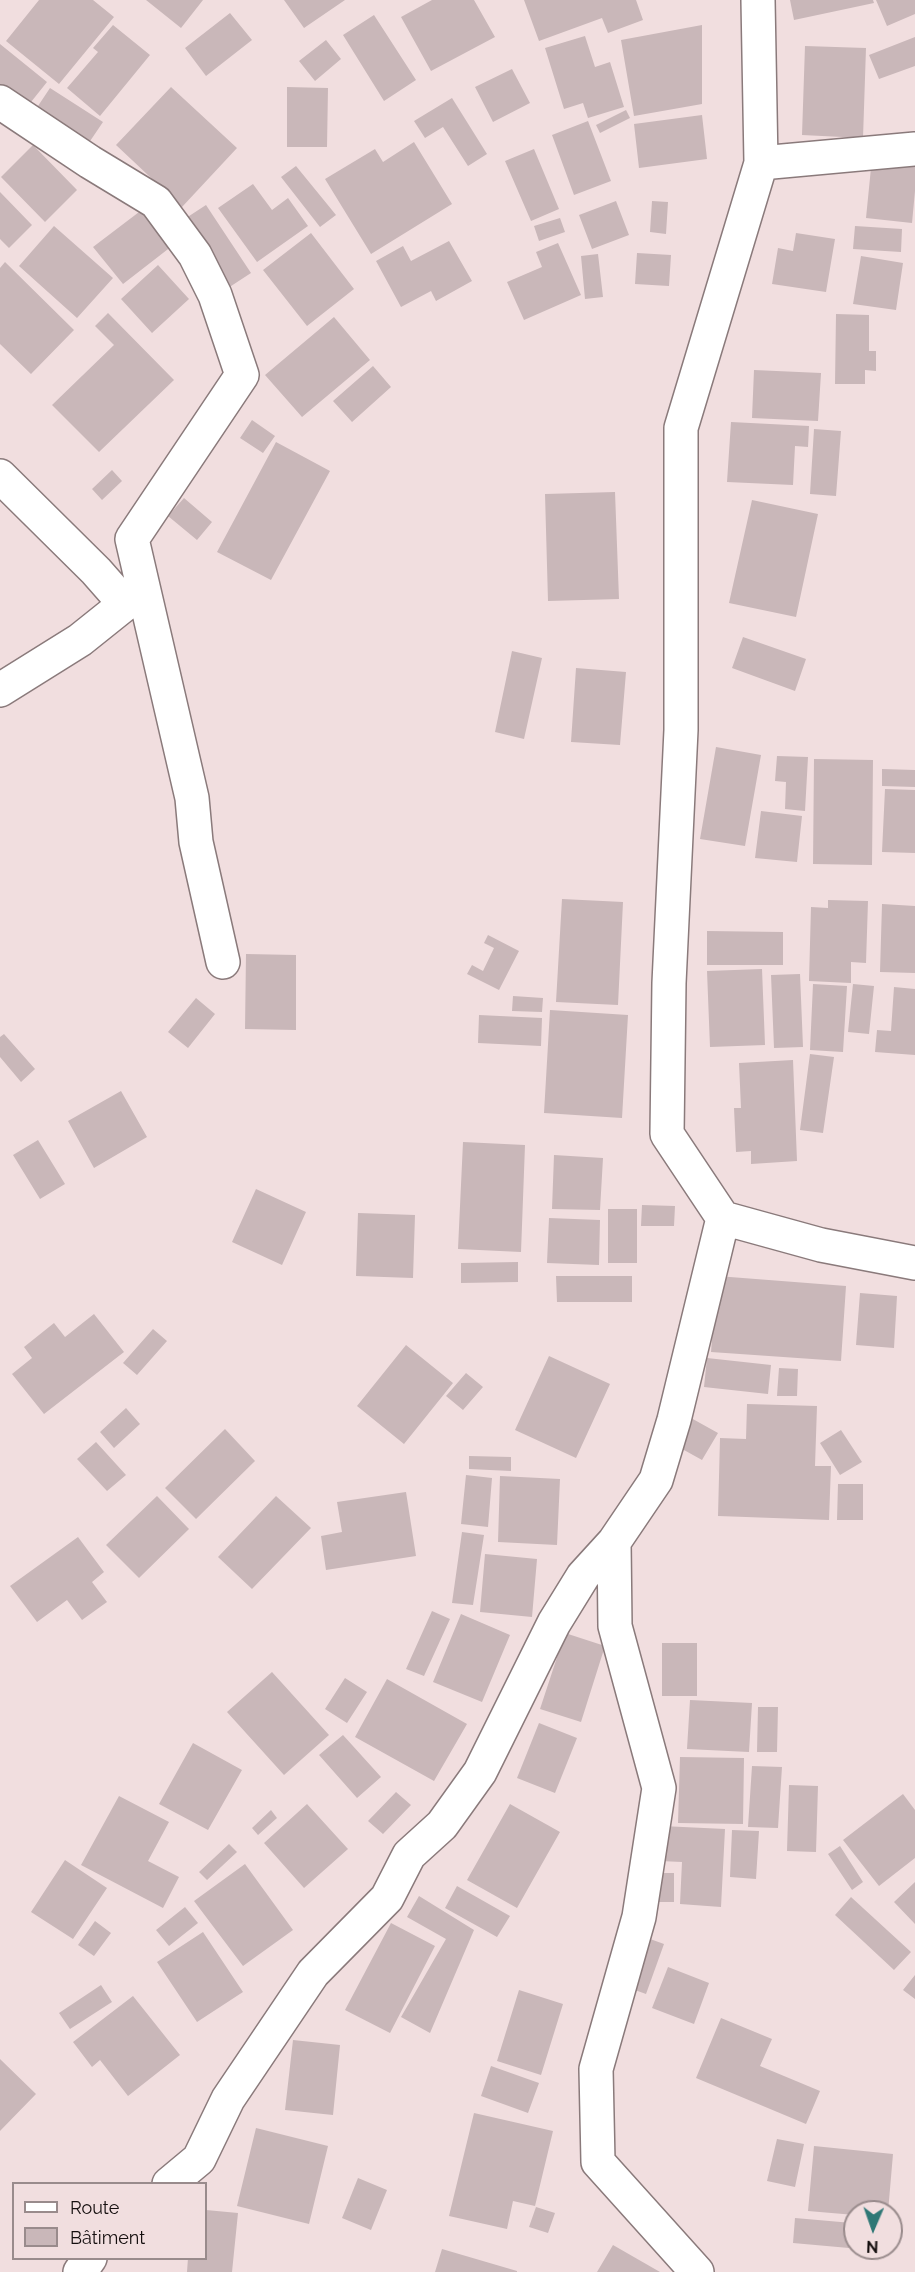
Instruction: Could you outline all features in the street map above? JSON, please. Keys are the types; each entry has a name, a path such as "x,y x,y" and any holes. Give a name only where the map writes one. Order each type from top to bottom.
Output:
{"street":[{"path":"758,0 761,163 681,428 681,730 669,983 667,1134 723,1218 821,1245 915,1263"},
{"path":"0,102 90,162 156,202 195,255 215,295 243,375 132,539 125,604 80,640 0,690"},
{"path":"761,163 915,149"},
{"path":"0,476 96,571 125,604"},
{"path":"132,539 192,798 196,843 223,962"},
{"path":"171,2182 199,2159 228,2099 314,1973 387,1898 409,1855 442,1825 480,1772 554,1623 583,1576 614,1542 656,1480 674,1420 723,1218"},
{"path":"614,1542 615,1626 658,1788 639,1917 596,2069 598,2162 697,2272"},
{"path":"80,2272 89,2260"}],"building":[{"path":"39,0 93,0 114,17 59,84 6,41"},
{"path":"146,0 203,0 181,28"},
{"path":"284,0 345,0 304,28"},
{"path":"432,0 474,0 495,37 431,71 401,17"},
{"path":"524,0 636,0 643,20 608,33 602,18 539,41"},
{"path":"790,0 873,0 874,3 794,20"},
{"path":"876,0 915,0 915,14 887,26"},
{"path":"230,13 252,40 206,76 185,48"},
{"path":"374,15 416,80 384,101 343,35"},
{"path":"113,25 150,55 100,116 67,88 98,52 93,48"},
{"path":"702,25 702,104 634,116 621,40"},
{"path":"585,36 595,67 610,62 624,107 588,118 583,103 564,109 545,48"},
{"path":"915,37 915,66 879,79 869,55"},
{"path":"326,40 341,59 315,81 299,61"},
{"path":"0,44 47,82 27,107 0,86"},
{"path":"805,46 866,48 863,138 802,135"},
{"path":"512,69 530,103 493,122 475,87"},
{"path":"171,87 237,148 182,207 116,145"},
{"path":"287,87 328,88 327,147 287,147"},
{"path":"50,88 103,122 84,150 32,115"},
{"path":"452,98 487,154 468,166 443,127 425,138 414,121"},
{"path":"626,110 630,118 600,133 596,125"},
{"path":"702,115 707,159 639,168 634,124"},
{"path":"588,121 611,181 574,195 552,135"},
{"path":"414,142 452,204 371,254 325,179 375,149 383,162"},
{"path":"33,145 77,190 45,222 1,177"},
{"path":"534,149 559,209 531,221 505,161"},
{"path":"872,158 915,162 912,223 866,218"},
{"path":"296,166 336,215 320,227 281,177"},
{"path":"253,184 272,210 288,198 308,226 257,262 218,208"},
{"path":"0,192 32,225 9,248 0,239"},
{"path":"616,201 629,235 592,249 579,215"},
{"path":"652,201 668,202 666,234 650,232"},
{"path":"206,205 251,273 228,288 183,220"},
{"path":"143,209 172,246 123,284 93,247"},
{"path":"560,218 565,232 539,241 534,226"},
{"path":"54,226 113,278 77,318 19,266"},
{"path":"855,226 902,229 901,252 853,249"},
{"path":"311,233 354,289 307,326 263,270"},
{"path":"796,233 835,239 826,292 772,284 778,248 793,251"},
{"path":"449,241 472,281 436,301 431,291 401,307 376,261 403,246 411,261"},
{"path":"558,243 581,295 524,320 507,282 542,267 536,252"},
{"path":"637,253 671,255 669,286 635,284"},
{"path":"598,254 603,297 585,299 581,256"},
{"path":"861,256 903,263 896,310 853,304"},
{"path":"5,262 74,330 31,374 0,344 0,268"},
{"path":"158,265 189,299 152,333 121,299"},
{"path":"108,313 174,380 99,452 52,405 114,345 95,326"},
{"path":"836,314 869,315 869,351 876,351 876,371 865,370 865,384 835,384"},
{"path":"334,317 370,360 302,417 265,375"},
{"path":"373,366 391,387 352,422 333,401"},
{"path":"754,370 821,373 818,421 752,418"},
{"path":"252,420 275,436 263,453 240,438"},
{"path":"731,422 809,426 808,447 795,446 793,485 727,482"},
{"path":"814,429 841,431 836,496 810,494"},
{"path":"276,442 330,471 271,580 217,552"},
{"path":"112,470 122,481 102,500 92,489"},
{"path":"615,492 619,599 548,601 545,494"},
{"path":"184,498 212,522 197,540 168,516"},
{"path":"752,500 818,514 796,617 729,603"},
{"path":"743,637 806,659 795,691 732,668"},
{"path":"512,651 542,658 524,739 495,732"},
{"path":"576,668 626,672 620,745 571,742"},
{"path":"716,747 761,755 745,846 700,839"},
{"path":"777,756 808,757 805,811 785,809 786,782 775,781"},
{"path":"814,759 873,760 872,865 813,864"},
{"path":"882,769 915,770 915,787 882,786"},
{"path":"885,789 915,790 915,853 882,852"},
{"path":"761,811 802,816 797,862 755,858"},
{"path":"562,899 623,902 618,1005 556,1002"},
{"path":"828,900 868,901 866,963 851,962 851,983 809,981 811,907 828,908"},
{"path":"882,904 915,906 915,973 880,972"},
{"path":"707,931 783,932 783,965 707,965"},
{"path":"488,935 519,951 499,990 467,974 472,965 483,971 494,948 484,943"},
{"path":"246,954 296,955 296,1030 245,1029"},
{"path":"762,969 765,1045 710,1047 707,971"},
{"path":"800,974 803,1047 774,1048 771,975"},
{"path":"813,984 847,986 843,1052 810,1050"},
{"path":"853,984 874,986 869,1034 848,1032"},
{"path":"894,987 915,989 915,1055 875,1052 877,1030 891,1031"},
{"path":"513,996 543,998 542,1012 512,1011"},
{"path":"196,998 215,1014 188,1048 168,1032"},
{"path":"550,1010 628,1015 622,1118 544,1113"},
{"path":"479,1015 542,1018 541,1046 478,1043"},
{"path":"4,1034 35,1069 21,1082 0,1057 0,1037"},
{"path":"810,1054 834,1057 823,1133 800,1130"},
{"path":"793,1060 797,1161 751,1164 751,1151 736,1152 734,1108 741,1108 739,1063"},
{"path":"121,1091 147,1137 94,1168 68,1121"},
{"path":"38,1140 65,1184 40,1199 13,1155"},
{"path":"463,1142 525,1145 521,1252 458,1249"},
{"path":"554,1155 603,1158 600,1210 552,1209"},
{"path":"256,1189 306,1212 282,1265 232,1242"},
{"path":"642,1205 675,1206 674,1226 641,1226"},
{"path":"608,1209 637,1209 637,1263 608,1263"},
{"path":"358,1213 415,1215 413,1278 356,1276"},
{"path":"549,1218 600,1220 599,1265 547,1263"},
{"path":"518,1262 518,1282 461,1283 461,1263"},
{"path":"556,1276 632,1276 632,1302 557,1302"},
{"path":"717,1276 846,1286 841,1361 711,1352"},
{"path":"860,1293 897,1296 894,1348 856,1345"},
{"path":"94,1314 124,1352 44,1414 12,1374 32,1358 24,1347 54,1323 65,1337"},
{"path":"153,1329 167,1341 137,1375 123,1363"},
{"path":"406,1345 453,1383 404,1444 357,1406"},
{"path":"549,1356 610,1384 576,1458 515,1430"},
{"path":"707,1358 771,1365 768,1394 704,1387"},
{"path":"779,1368 798,1369 797,1396 777,1396"},
{"path":"466,1373 483,1387 463,1410 446,1396"},
{"path":"747,1404 817,1406 815,1466 831,1466 829,1520 718,1516 720,1438 746,1439"},
{"path":"126,1408 140,1424 114,1448 100,1432"},
{"path":"691,1418 718,1433 702,1460 675,1445"},
{"path":"225,1429 255,1461 196,1519 165,1488"},
{"path":"841,1430 862,1462 840,1475 820,1443"},
{"path":"96,1442 126,1475 107,1491 77,1459"},
{"path":"469,1456 511,1457 511,1471 469,1469"},
{"path":"466,1475 492,1478 488,1527 461,1524"},
{"path":"500,1476 560,1479 557,1545 498,1542"},
{"path":"838,1484 863,1484 863,1520 837,1520"},
{"path":"406,1492 416,1556 326,1570 321,1536 342,1532 337,1502"},
{"path":"157,1496 189,1529 139,1578 106,1545"},
{"path":"276,1496 311,1528 252,1589 218,1557"},
{"path":"462,1532 484,1535 473,1605 452,1603"},
{"path":"78,1537 104,1572 92,1582 107,1602 82,1620 67,1600 37,1622 10,1586"},
{"path":"485,1554 537,1559 532,1617 480,1612"},
{"path":"432,1611 450,1619 424,1676 406,1669"},
{"path":"461,1614 510,1635 482,1702 433,1682"},
{"path":"565,1633 605,1646 581,1722 540,1709"},
{"path":"662,1643 697,1643 697,1696 662,1696"},
{"path":"272,1672 329,1735 284,1775 227,1712"},
{"path":"345,1678 367,1692 347,1723 325,1709"},
{"path":"387,1679 467,1724 434,1781 355,1737"},
{"path":"690,1700 752,1703 749,1752 687,1749"},
{"path":"758,1707 778,1707 777,1752 757,1752"},
{"path":"539,1723 577,1738 555,1793 517,1778"},
{"path":"343,1735 381,1777 357,1798 319,1755"},
{"path":"193,1743 242,1770 208,1830 159,1804"},
{"path":"680,1757 744,1758 743,1824 678,1823"},
{"path":"752,1766 782,1767 778,1828 748,1827"},
{"path":"789,1785 818,1786 816,1852 787,1851"},
{"path":"396,1792 411,1805 383,1834 368,1821"},
{"path":"903,1794 915,1810 915,1858 879,1886 843,1840"},
{"path":"119,1796 169,1822 148,1861 179,1877 163,1908 81,1865"},
{"path":"307,1804 348,1849 304,1888 264,1843"},
{"path":"510,1804 560,1832 517,1908 467,1880"},
{"path":"271,1810 277,1818 258,1835 252,1828"},
{"path":"662,1826 725,1829 721,1907 680,1904 682,1862 660,1861"},
{"path":"732,1830 759,1831 756,1879 730,1877"},
{"path":"229,1844 237,1852 207,1880 199,1872"},
{"path":"840,1846 863,1882 852,1890 828,1854"},
{"path":"65,1860 107,1888 73,1939 31,1912"},
{"path":"245,1864 293,1930 243,1966 194,1901"},
{"path":"653,1873 674,1873 674,1902 652,1902"},
{"path":"915,1882 915,1924 894,1902"},
{"path":"457,1886 510,1916 497,1937 445,1908"},
{"path":"419,1896 474,1930 430,2033 401,2017 446,1939 407,1917"},
{"path":"851,1897 911,1952 894,1970 835,1915"},
{"path":"185,1907 198,1923 169,1946 156,1930"},
{"path":"95,1921 111,1933 94,1956 78,1945"},
{"path":"391,1923 435,1946 390,2033 345,2010"},
{"path":"203,1932 243,1992 197,2022 157,1962"},
{"path":"639,1935 664,1944 646,1994 621,1985"},
{"path":"668,1967 709,1983 694,2024 652,2008"},
{"path":"915,1975 915,1999 903,1990"},
{"path":"101,1985 112,2002 70,2029 59,2013"},
{"path":"519,1990 563,2004 541,2075 497,2061"},
{"path":"133,1996 180,2055 128,2096 100,2060 92,2067 73,2042"},
{"path":"721,2018 772,2039 760,2066 820,2091 806,2124 696,2078"},
{"path":"293,2040 340,2045 333,2115 285,2110"},
{"path":"0,2059 36,2094 0,2131"},
{"path":"491,2066 539,2083 528,2113 481,2096"},
{"path":"474,2113 553,2131 535,2206 513,2201 507,2229 449,2216"},
{"path":"256,2128 328,2146 309,2224 237,2206"},
{"path":"777,2139 804,2144 795,2187 767,2181"},
{"path":"814,2146 893,2154 889,2200 843,2200 843,2214 808,2211"},
{"path":"358,2178 387,2190 371,2230 342,2218"},
{"path":"536,2207 555,2213 548,2233 529,2227"},
{"path":"207,2210 238,2213 232,2272 187,2272 188,2260 207,2260"},
{"path":"795,2218 843,2222 843,2247 793,2243"},
{"path":"613,2245 660,2272 597,2272"},
{"path":"442,2249 517,2271 517,2272 435,2272"}]}
